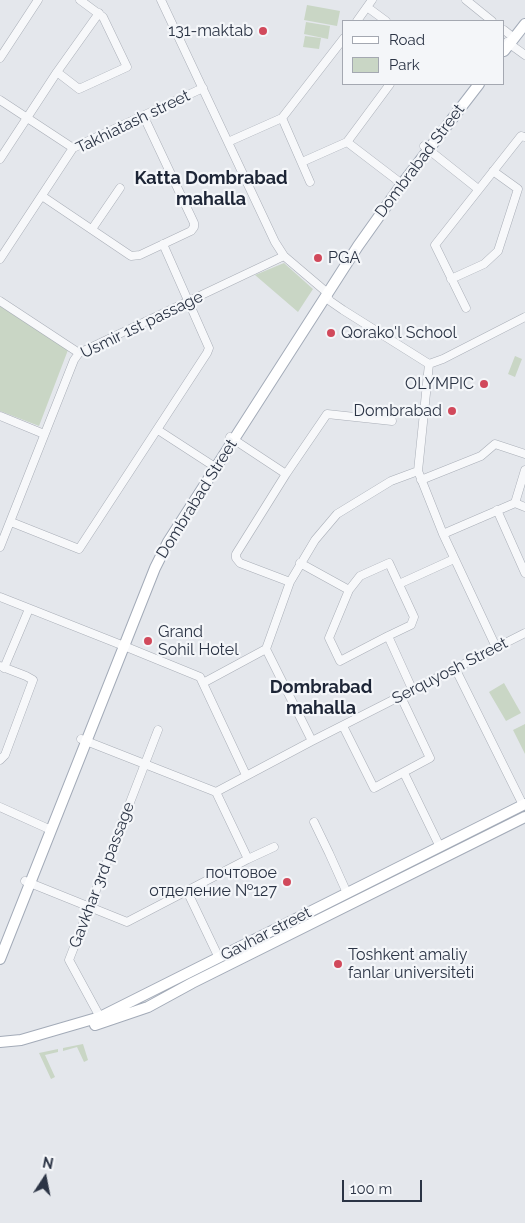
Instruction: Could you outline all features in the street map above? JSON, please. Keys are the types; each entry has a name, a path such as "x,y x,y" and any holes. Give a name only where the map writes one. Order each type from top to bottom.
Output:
{"main road":[{"path":"507,41 525,17"},
{"path":"507,41 525,24"},
{"name":"Dombrabad Street","path":"0,959 28,882 121,645 161,554 213,466 400,182 472,85"},
{"name":"Dombrabad Street","path":"426,148 478,85"},
{"name":"Gavhar street","path":"0,1042 21,1040 100,1016 524,804"},
{"path":"512,810 521,819"},
{"name":"Gavhar street","path":"0,1048 39,1041 89,1027 148,1007 521,819"},
{"name":"Dombrabad Street","path":"0,946 28,882"},
{"path":"259,936 265,947"},
{"path":"0,1036 21,1040"}],"street":[{"path":"0,58 38,0"},
{"path":"56,72 79,89 127,66 103,17 99,12 80,0"},
{"path":"161,0 266,226 284,256 326,295 429,364"},
{"path":"358,20 372,0"},
{"path":"466,0 491,20"},
{"path":"367,7 385,20"},
{"path":"0,159 56,72 99,12"},
{"path":"228,142 282,118 342,41"},
{"path":"507,41 525,56"},
{"path":"302,162 347,142 389,85"},
{"name":"Takhiatash street","path":"0,258 73,148 144,117 203,88"},
{"path":"0,100 73,148"},
{"path":"42,196 131,256 140,255 191,231 194,225 144,117"},
{"path":"282,118 310,182"},
{"path":"466,308 435,245 521,136 525,137"},
{"path":"347,142 400,182"},
{"path":"426,148 478,190"},
{"path":"451,279 484,264 498,251 518,189 493,171"},
{"path":"92,229 120,188"},
{"path":"10,522 79,549 207,353 208,348 163,244"},
{"name":"Usmir 1st passage","path":"0,547 44,434 79,353 284,256"},
{"path":"0,301 79,353"},
{"path":"429,364 443,359 525,317"},
{"path":"429,364 418,471 454,560 496,647"},
{"path":"290,582 240,563 236,556 286,474 327,414 392,421"},
{"path":"0,416 44,434"},
{"path":"158,430 213,466"},
{"path":"232,438 286,474"},
{"path":"422,480 481,456 495,444 525,454"},
{"path":"515,503 525,470"},
{"path":"203,683 266,649 290,582 315,540 337,514 391,482 418,471"},
{"path":"443,534 515,503 525,506"},
{"path":"497,510 525,573"},
{"path":"399,584 454,560"},
{"path":"300,563 349,590"},
{"path":"389,564 399,584 414,619 411,625 340,661 329,638 349,590 360,576 389,564"},
{"path":"0,597 200,677 246,775"},
{"path":"0,760 6,755 33,680 2,667 29,609"},
{"name":"Serquyosh Street","path":"216,792 525,633"},
{"path":"388,636 413,691"},
{"path":"266,649 312,741"},
{"path":"456,668 524,804"},
{"path":"343,726 374,788 430,758 401,697"},
{"name":"Gavkhar 3rd passage","path":"100,1016 69,960 158,730"},
{"path":"84,740 216,792 248,859"},
{"path":"404,773 440,847"},
{"path":"0,807 49,829"},
{"path":"314,822 347,893"},
{"path":"28,882 127,922 274,847"},
{"path":"187,891 219,958"}],"green space":[{"path":"307,5 340,11 337,26 304,20"},
{"path":"306,22 330,26 328,39 304,34"},
{"path":"305,36 321,38 319,49 303,47"},
{"path":"284,263 313,289 298,312 255,275"},
{"path":"0,306 68,350 39,426 0,411"},
{"path":"515,356 522,359 515,377 508,374"},
{"path":"504,683 521,713 506,721 489,692"},
{"path":"525,724 525,754 513,730"},
{"path":"510,817 511,820 268,942 266,939"},
{"path":"83,1044 88,1060 84,1062 77,1047 63,1051 63,1048"},
{"path":"58,1049 58,1052 45,1055 55,1077 51,1079 39,1053"}],"place":[{"name":"131-maktab","path":"263,31"},
{"name":"PGA","path":"318,258"},
{"name":"Qorako'l School","path":"331,333"},
{"name":"OLYMPIC","path":"484,384"},
{"name":"Dombrabad","path":"452,411"},
{"name":"Grand Sohil Hotel","path":"148,641"},
{"name":"почтовое отделение №127","path":"287,882"},
{"name":"Toshkent amaliy fanlar universiteti","path":"338,964"}],"district":[{"name":"Katta Dombrabad mahalla","path":"211,189"},
{"name":"Dombrabad mahalla","path":"321,698"}]}
